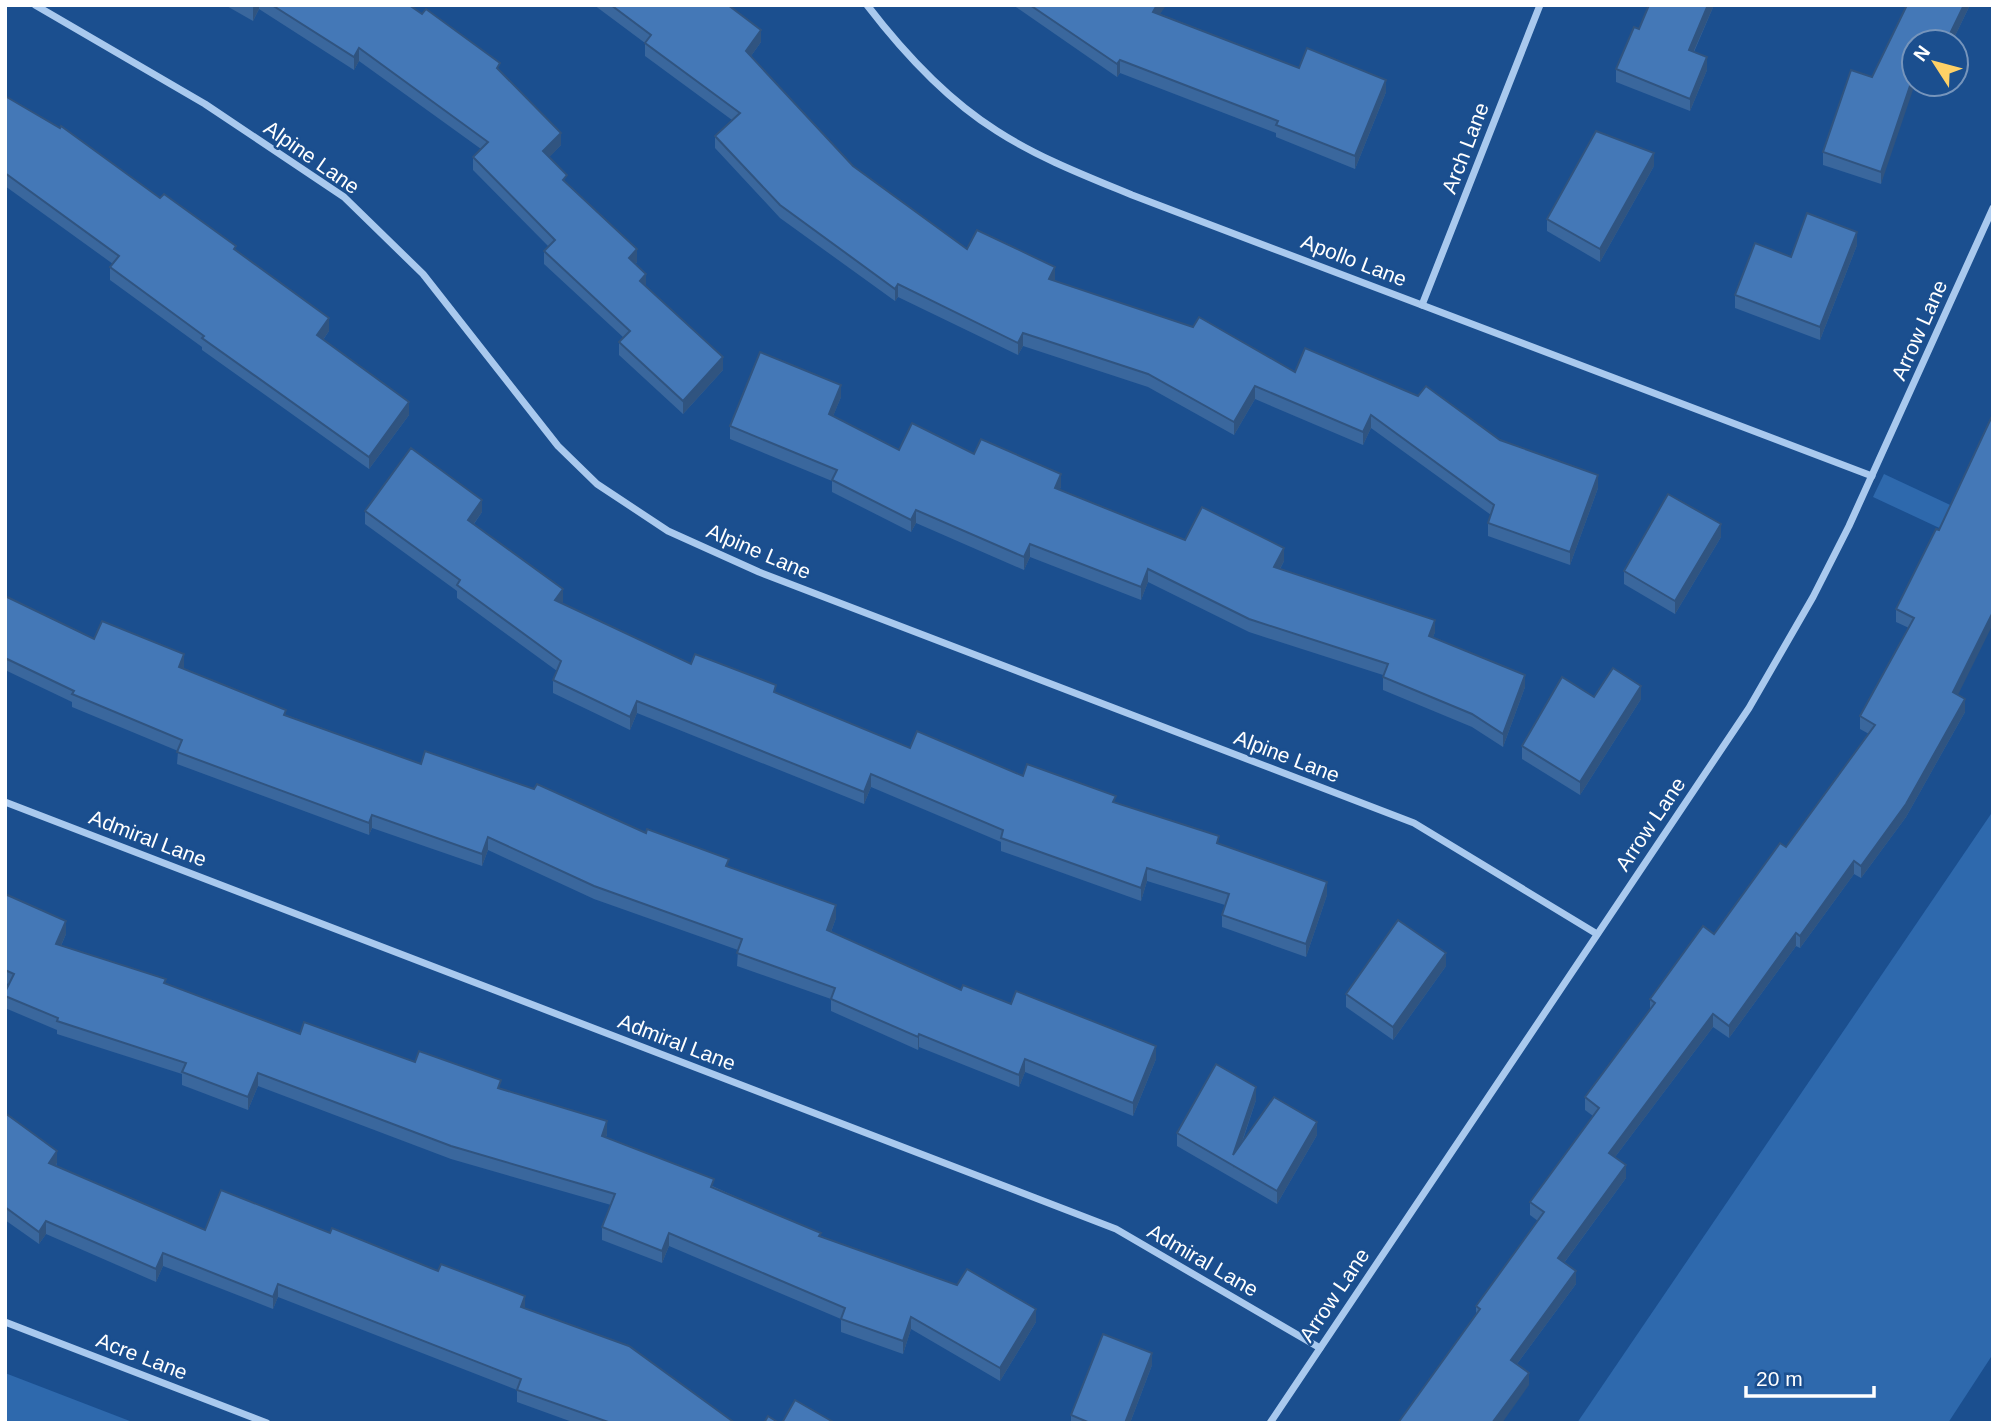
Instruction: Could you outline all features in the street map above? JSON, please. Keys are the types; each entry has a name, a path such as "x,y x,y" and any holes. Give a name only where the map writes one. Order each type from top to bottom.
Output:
{"street":[{"name":"Alpine Lane","path":"35,5 205,104 344,197 423,274 558,446 597,484 668,531 772,577 1414,823 1597,934"},
{"name":"Apollo Lane","path":"867,5 897,43 959,103 996,131 1051,161 1872,477"},
{"name":"Arch Lane","path":"1422,304 1540,5"},
{"name":"Arrow Lane","path":"1270,1423 1749,708 1813,597 1872,477 1993,208"},
{"name":"Admiral Lane","path":"5,802 1116,1229 1320,1348"},
{"name":"Acre Lane","path":"5,1322 267,1423"}],"shaded area":[{"path":"1884,474 1993,525 1993,553 1873,497"},
{"path":"1993,811 1993,1354 1948,1423 1577,1423"},
{"path":"5,1373 135,1423 5,1423"}],"building":[{"path":"272,5 409,5 422,14 426,9 500,63 497,68 561,133 543,151 567,175 563,180 637,249 629,258 646,274 640,281 723,357 683,401 619,342 630,331 544,251 555,240 473,157 488,142 359,48 354,57"},
{"path":"611,5 728,5 761,30 746,51 853,166 967,249 977,230 1055,267 1049,279 1193,327 1199,317 1295,372 1305,348 1418,396 1426,386 1500,440 1598,475 1570,552 1488,523 1494,505 1371,415 1363,432 1255,386 1234,422 1148,374 1023,333 1018,343 898,284 895,289 780,205 715,136 740,113 645,43 651,35"},
{"path":"1030,5 1157,5 1153,12 1299,68 1307,48 1386,80 1355,156 1276,125 1278,121 1120,60 1117,64"},
{"path":"1649,5 1708,5 1689,50 1707,57 1690,99 1616,69 1634,27 1639,29"},
{"path":"1907,5 1964,5 1953,28 1900,28 1900,98 1906,98 1881,172 1823,152 1851,70 1872,77"},
{"path":"5,96 60,128 61,126 160,198 164,194 329,318 317,335 409,402 369,457 202,338 204,336 110,267 119,256 5,173"},
{"path":"1596,131 1654,153 1600,249 1547,219"},
{"path":"1807,213 1857,232 1820,327 1735,295 1755,243 1791,257"},
{"path":"760,352 841,385 829,414 899,450 912,423 974,454 981,439 1061,474 1055,488 1185,540 1202,507 1284,548 1274,567 1435,620 1429,636 1525,675 1503,734 1472,714 1383,677 1388,664 1249,619 1148,569 1141,587 1030,544 1024,557 916,510 911,520 832,480 837,470 730,426"},
{"path":"1993,414 1993,612 1953,692 1965,699 1906,804 1861,866 1854,861 1800,936 1796,933 1729,1026 1713,1014 1609,1153 1626,1165 1558,1258 1576,1271 1511,1360 1529,1373 1492,1423 1398,1423 1480,1309 1476,1306 1544,1212 1530,1202 1599,1108 1585,1097 1655,1003 1650,999 1703,926 1714,934 1780,843 1786,847 1875,725 1860,716 1914,618 1896,609 1936,529 1939,530"},
{"path":"411,448 482,500 468,520 563,589 555,600 691,664 695,654 776,685 774,692 910,748 917,731 1023,776 1027,764 1116,796 1113,802 1219,836 1217,843 1327,882 1306,944 1222,915 1229,894 1147,868 1141,888 1001,838 1003,830 871,774 864,792 637,701 630,717 553,680 561,661 457,585 460,580 365,511"},
{"path":"1668,494 1721,524 1675,601 1624,571"},
{"path":"5,596 94,639 102,621 184,654 179,667 286,710 284,715 421,764 425,751 534,789 537,784 646,833 647,829 729,859 726,866 836,905 827,930 961,990 963,985 1011,1004 1016,991 1156,1046 1133,1103 1025,1059 1019,1075 919,1034 918,1037 831,999 835,988 737,953 742,939 594,886 488,837 482,854 372,815 369,823 177,752 182,740 72,694 74,691 5,658"},
{"path":"1613,668 1641,686 1580,782 1522,746 1562,677 1594,697"},
{"path":"5,894 66,921 56,944 166,979 164,983 300,1034 304,1022 415,1062 419,1051 501,1080 498,1088 607,1121 602,1136 714,1179 711,1187 821,1233 819,1236 957,1285 967,1269 1036,1309 1000,1368 911,1317 903,1341 841,1319 845,1308 669,1233 662,1251 602,1227 615,1194 451,1146 258,1073 248,1097 182,1072 186,1063 57,1021 58,1018 5,996 14,974 5,970"},
{"path":"1398,920 1446,953 1393,1027 1346,994"},
{"path":"1216,1064 1256,1087 1233,1155 1274,1097 1317,1122 1277,1191 1177,1133"},
{"path":"5,1113 57,1151 49,1163 205,1230 221,1190 330,1233 332,1228 438,1271 441,1264 525,1296 521,1307 629,1346 735,1423 611,1423 517,1390 521,1379 278,1284 273,1297 163,1253 156,1269 46,1221 39,1232 5,1207"},
{"path":"1103,1334 1152,1353 1125,1423 1090,1423 1071,1415"},
{"path":"795,1400 835,1423 782,1423"},
{"path":"768,1416 779,1423 764,1423"}]}
